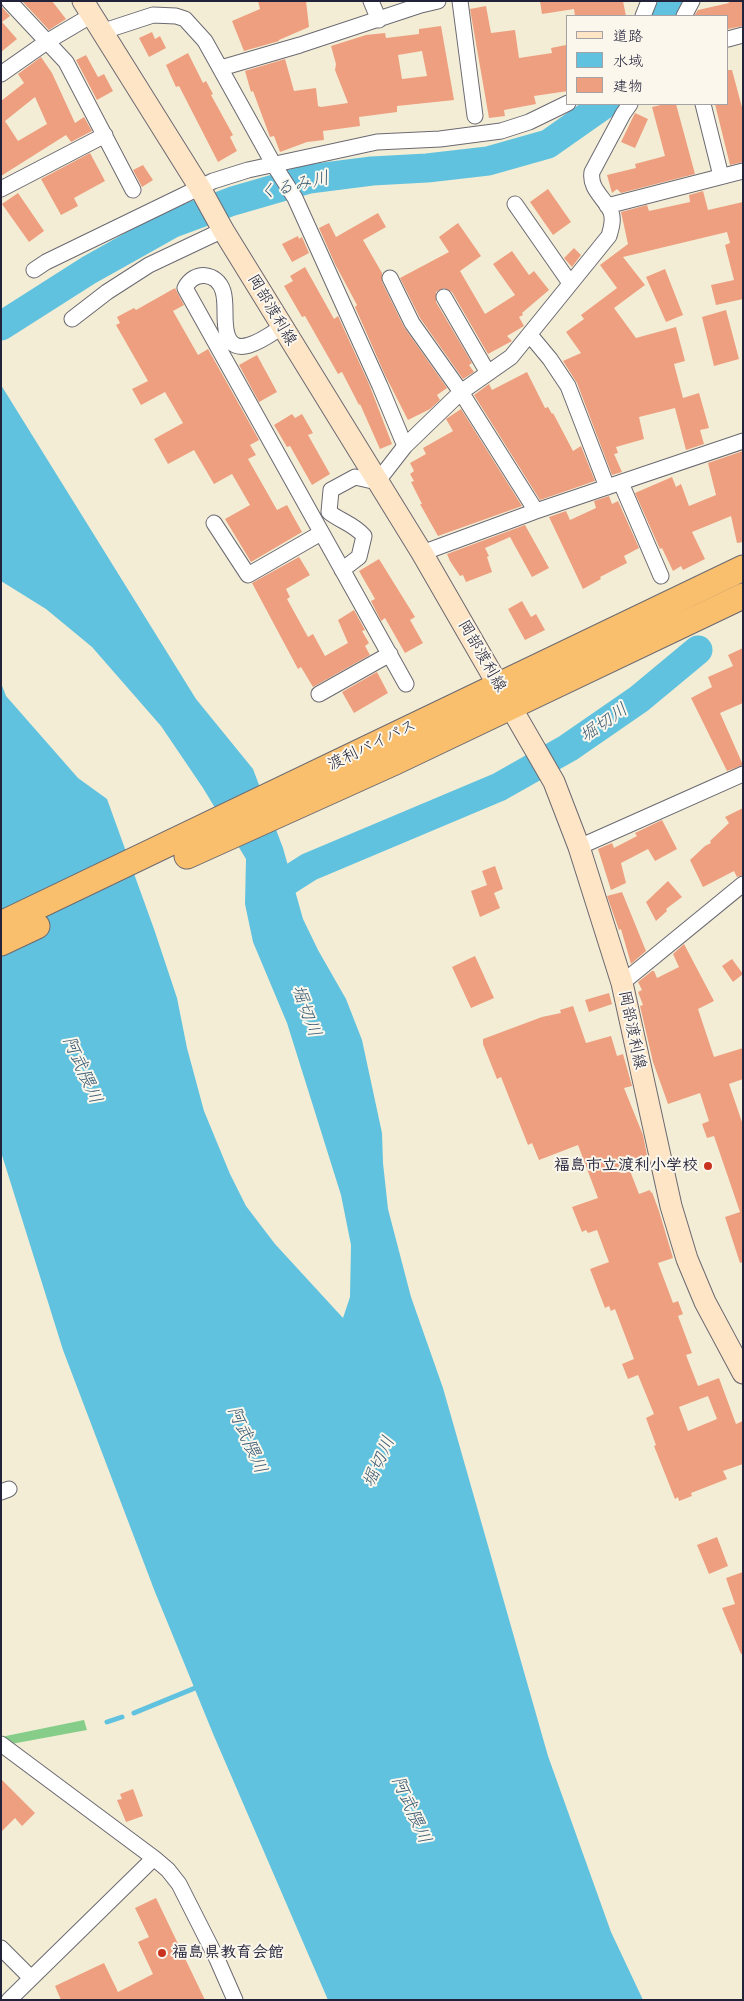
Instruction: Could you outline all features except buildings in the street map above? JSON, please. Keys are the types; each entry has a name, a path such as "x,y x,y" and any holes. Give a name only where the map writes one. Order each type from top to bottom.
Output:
{"highway":[{"name":"渡利バイパス","path":"1,943 223,839 498,684 743,568"},
{"name":"渡利バイパス","path":"1,924 201,830 511,707 743,596"}],"main road":[{"name":"岡部渡利線","path":"92,16 200,188 221,227 422,553 554,782 579,847 622,983 671,1206 687,1258 705,1302 743,1373"}],"street":[{"path":"9,1 66,62 134,190"},
{"path":"372,1 379,20"},
{"path":"221,68 379,20 420,3 438,1"},
{"path":"460,1 475,116"},
{"path":"644,15 649,1"},
{"path":"685,15 692,1"},
{"path":"1,74 48,41 92,16 153,15 185,19 205,41 274,165 295,198 405,446"},
{"path":"729,39 743,35"},
{"path":"34,270 46,262 212,181 377,142 440,139 501,131 529,122 566,105"},
{"path":"342,570 359,557 364,536 358,528 336,518 329,512 331,490 355,478 377,482 405,446 461,392 511,358 609,236 612,218 607,206 594,187 591,179 592,172 629,105"},
{"path":"703,105 721,176"},
{"path":"1,189 105,135"},
{"path":"607,206 743,171"},
{"path":"515,204 570,283"},
{"path":"72,319 107,292 149,265 221,227"},
{"path":"282,327 255,344 241,346 233,344 227,334 223,290 217,282 209,277 198,275 189,280 185,288 406,684"},
{"path":"390,278 412,323 461,392 536,511"},
{"path":"444,298 488,373"},
{"path":"530,335 550,359 568,386 614,485 661,576"},
{"path":"422,553 536,511 743,441"},
{"path":"214,523 248,575 322,533"},
{"path":"319,694 390,654"},
{"path":"579,847 743,774"},
{"path":"622,983 743,884"},
{"path":"1,1744 154,1858 179,1884 218,1959 235,2000"},
{"path":"9,2000 154,1858"},
{"path":"1,1948 31,1978"}],"green space":[{"path":"84,1720 87,1730 11,1744 1,1737"}],"water":[{"name":"阿武隈川","path":"1,385 196,699 253,769 283,848 303,919 346,999 362,1040 382,1133 388,1209 411,1297 443,1388 548,1756 611,1932 643,2000 328,2000 214,1736 155,1592 63,1350 1,1152 1,683 6,696 78,778 107,799 177,998 187,1048 204,1111 230,1174 246,1206 275,1244 343,1318 350,1297 351,1245 341,1195 287,1023 253,942 245,904 246,859 203,788 161,726 92,647 46,609 1,581"}],"waterway":[{"name":"くるみ川","path":"661,15 668,1"},
{"name":"くるみ川","path":"1,326 89,270 171,224 233,201 309,179 372,171 427,168 488,161 548,144 604,105"},
{"name":"堀切川","path":"277,909 276,888 309,867 499,787 568,748 639,699 698,650"},
{"path":"134,1713 200,1686"},
{"path":"107,1722 122,1717"}],"place":[{"name":"福島市立渡利小学校","path":"708,1166"},
{"name":"福島県教育会館","path":"162,1953"}]}
